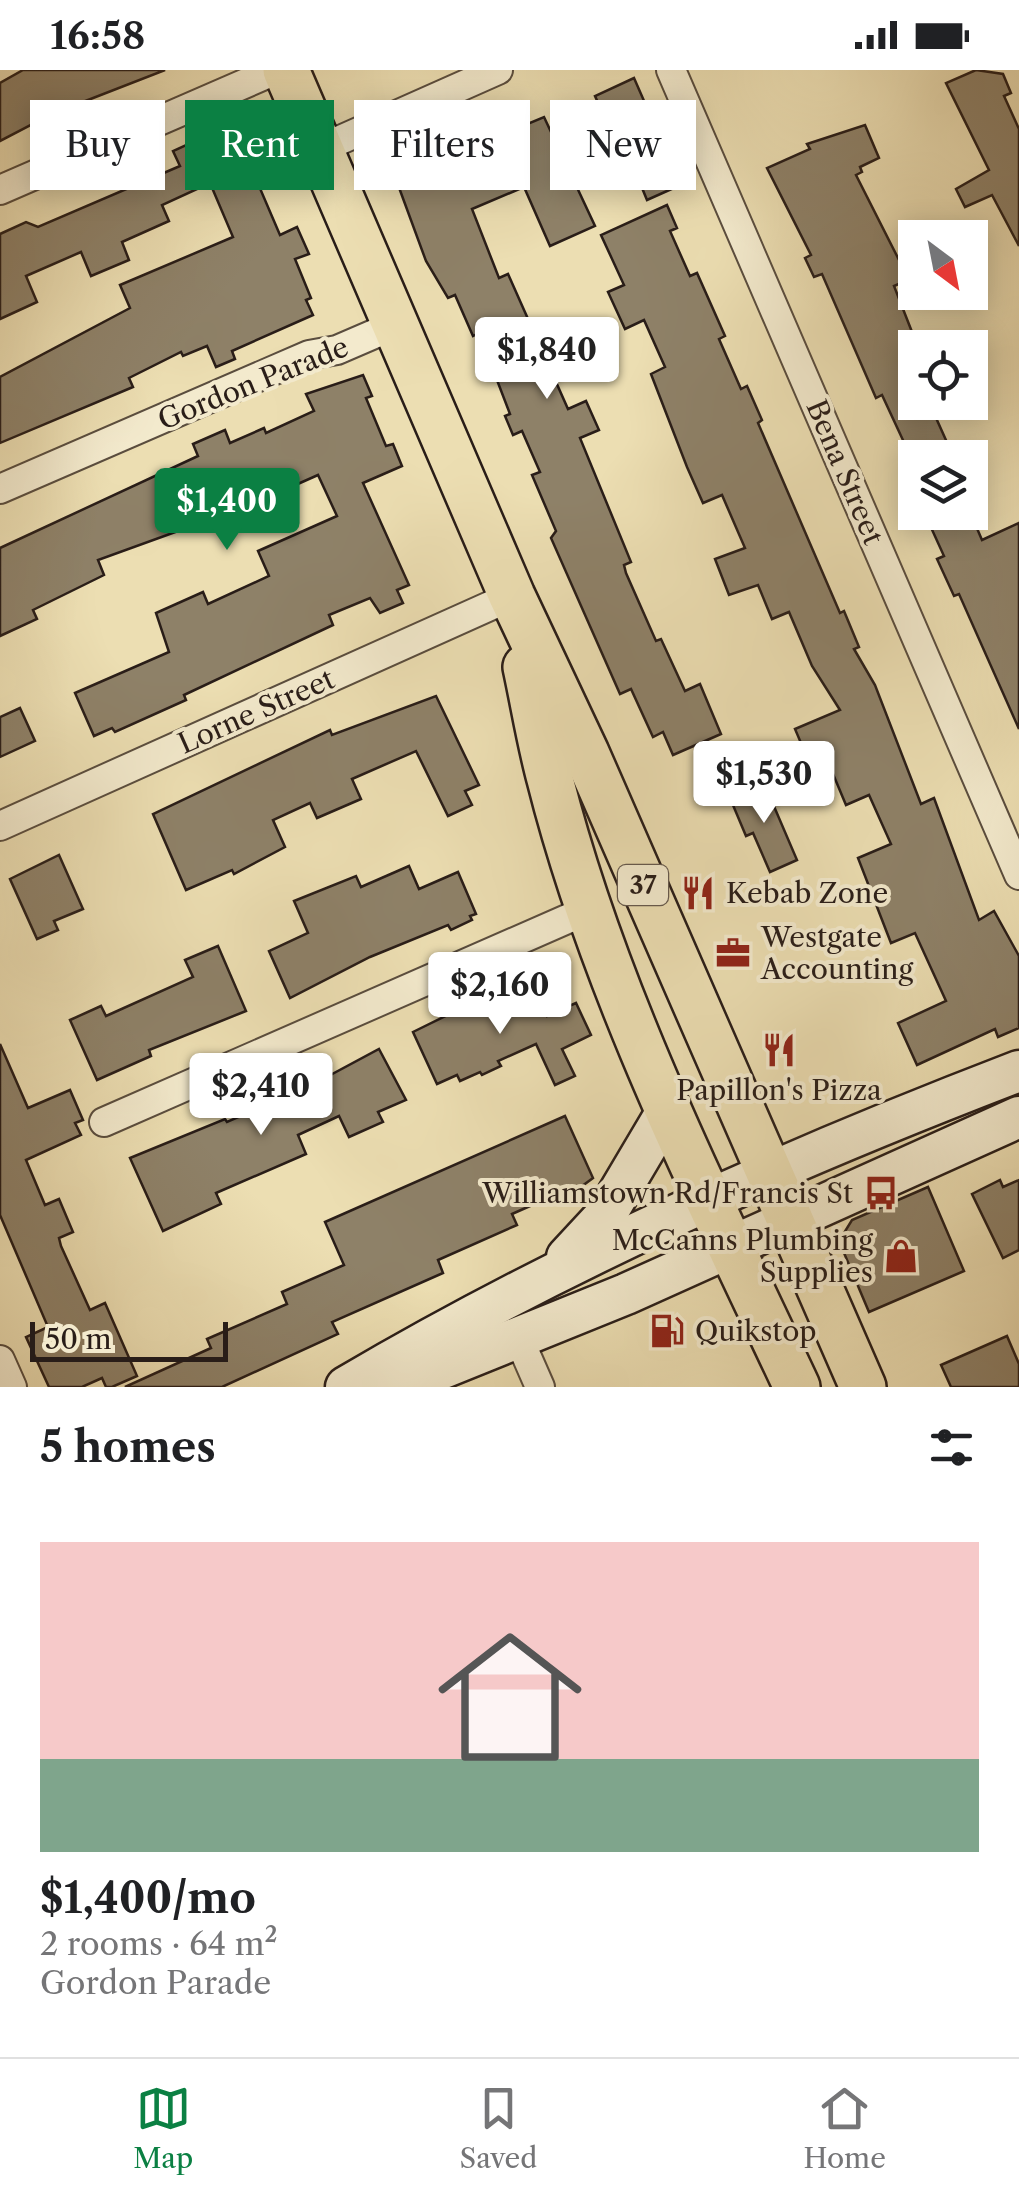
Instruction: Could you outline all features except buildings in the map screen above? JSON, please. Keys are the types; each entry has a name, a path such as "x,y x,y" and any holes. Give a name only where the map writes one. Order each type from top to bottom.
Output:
{"main road":[{"name":"37","path":"286,70 299,100"},
{"name":"37","path":"334,182 512,596 586,753 863,1387"},
{"name":"37","path":"512,596 550,780 590,908 670,1108 797,1387"},
{"path":"346,1387 554,1270 905,1115 1019,1071"},
{"path":"554,1270 605,1216 670,1108"},
{"path":"396,1387 519,1339 1019,1117"}],"street":[{"path":"0,190 276,70"},
{"path":"334,143 498,70"},
{"name":"Bena Street","path":"672,70 1019,874"},
{"name":"Gordon Parade","path":"0,488 308,355 337,350 395,326"},
{"name":"Lorne Street","path":"0,826 512,596"},
{"path":"104,1122 590,908"},
{"path":"519,1339 540,1387"},
{"path":"0,1360 12,1387"}],"place":[{"name":"Kebab Zone","path":"698,893"},
{"name":"Westgate Accounting","path":"733,953"},
{"name":"Papillon's Pizza","path":"779,1050"},
{"name":"Williamstown Rd/Francis St","path":"881,1193"},
{"name":"McCanns Plumbing Supplies","path":"901,1256"},
{"name":"Quikstop","path":"667,1331"}]}
